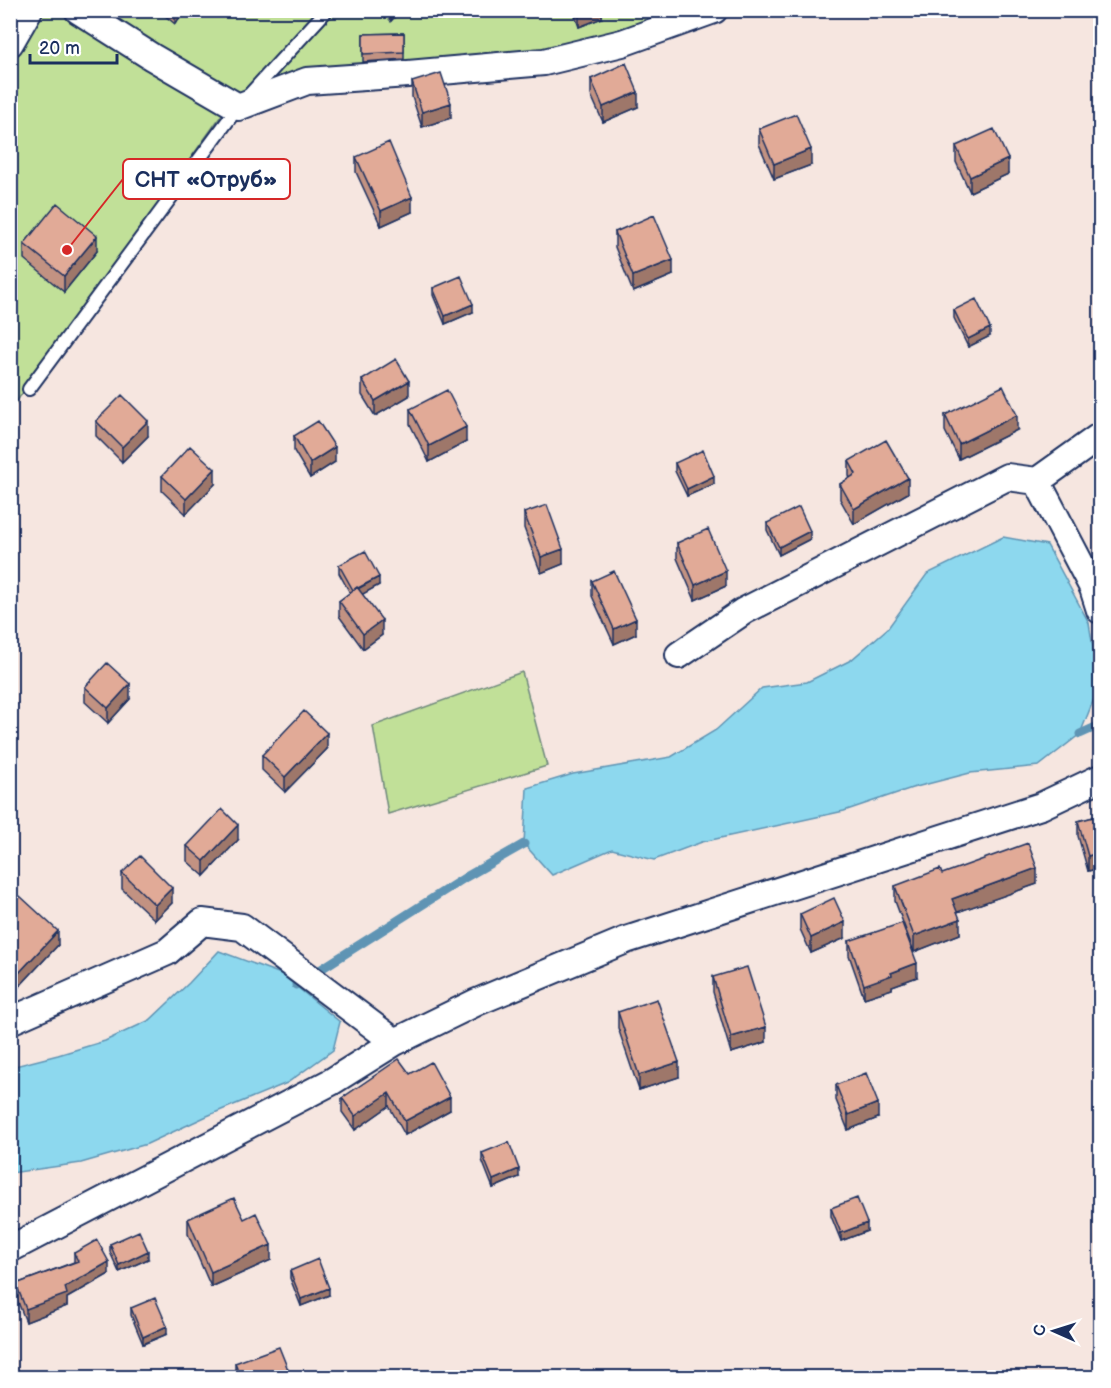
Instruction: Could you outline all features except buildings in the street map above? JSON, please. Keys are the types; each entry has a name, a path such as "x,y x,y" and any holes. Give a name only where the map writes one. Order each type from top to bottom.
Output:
{"street":[{"path":"10,43 29,10"},
{"path":"78,10 238,108 307,81 408,75 544,62 622,43 714,10"},
{"path":"679,655 744,611 1007,477 1037,482 1101,436"},
{"path":"1037,482 1093,588 1101,610"},
{"path":"10,1249 331,1082 394,1042 477,1002 626,940 1041,806 1101,778"},
{"path":"10,1021 167,952 202,922 242,927 394,1042"}],"lane":[{"path":"29,389 238,108 327,10"}],"green space":[{"path":"30,11 714,11 622,43 233,99 14,405 10,402 10,48"},
{"path":"522,672 547,766 388,814 373,726"}],"water":[{"path":"1003,537 1047,545 1089,623 1099,686 1080,734 1039,766 970,773 912,788 844,811 702,842 654,860 612,849 552,875 524,844 527,788 573,774 671,757 716,730 762,688 807,682 851,660 888,628 927,574"},
{"path":"219,951 281,974 340,1022 333,1050 287,1083 147,1144 81,1163 11,1173 11,1067 105,1041 150,1020"}],"waterway":[{"path":"1080,734 1100,725"},
{"path":"296,985 466,877 524,844"}],"place":[{"name":"СНТ «Отруб»","path":"67,250"}]}
